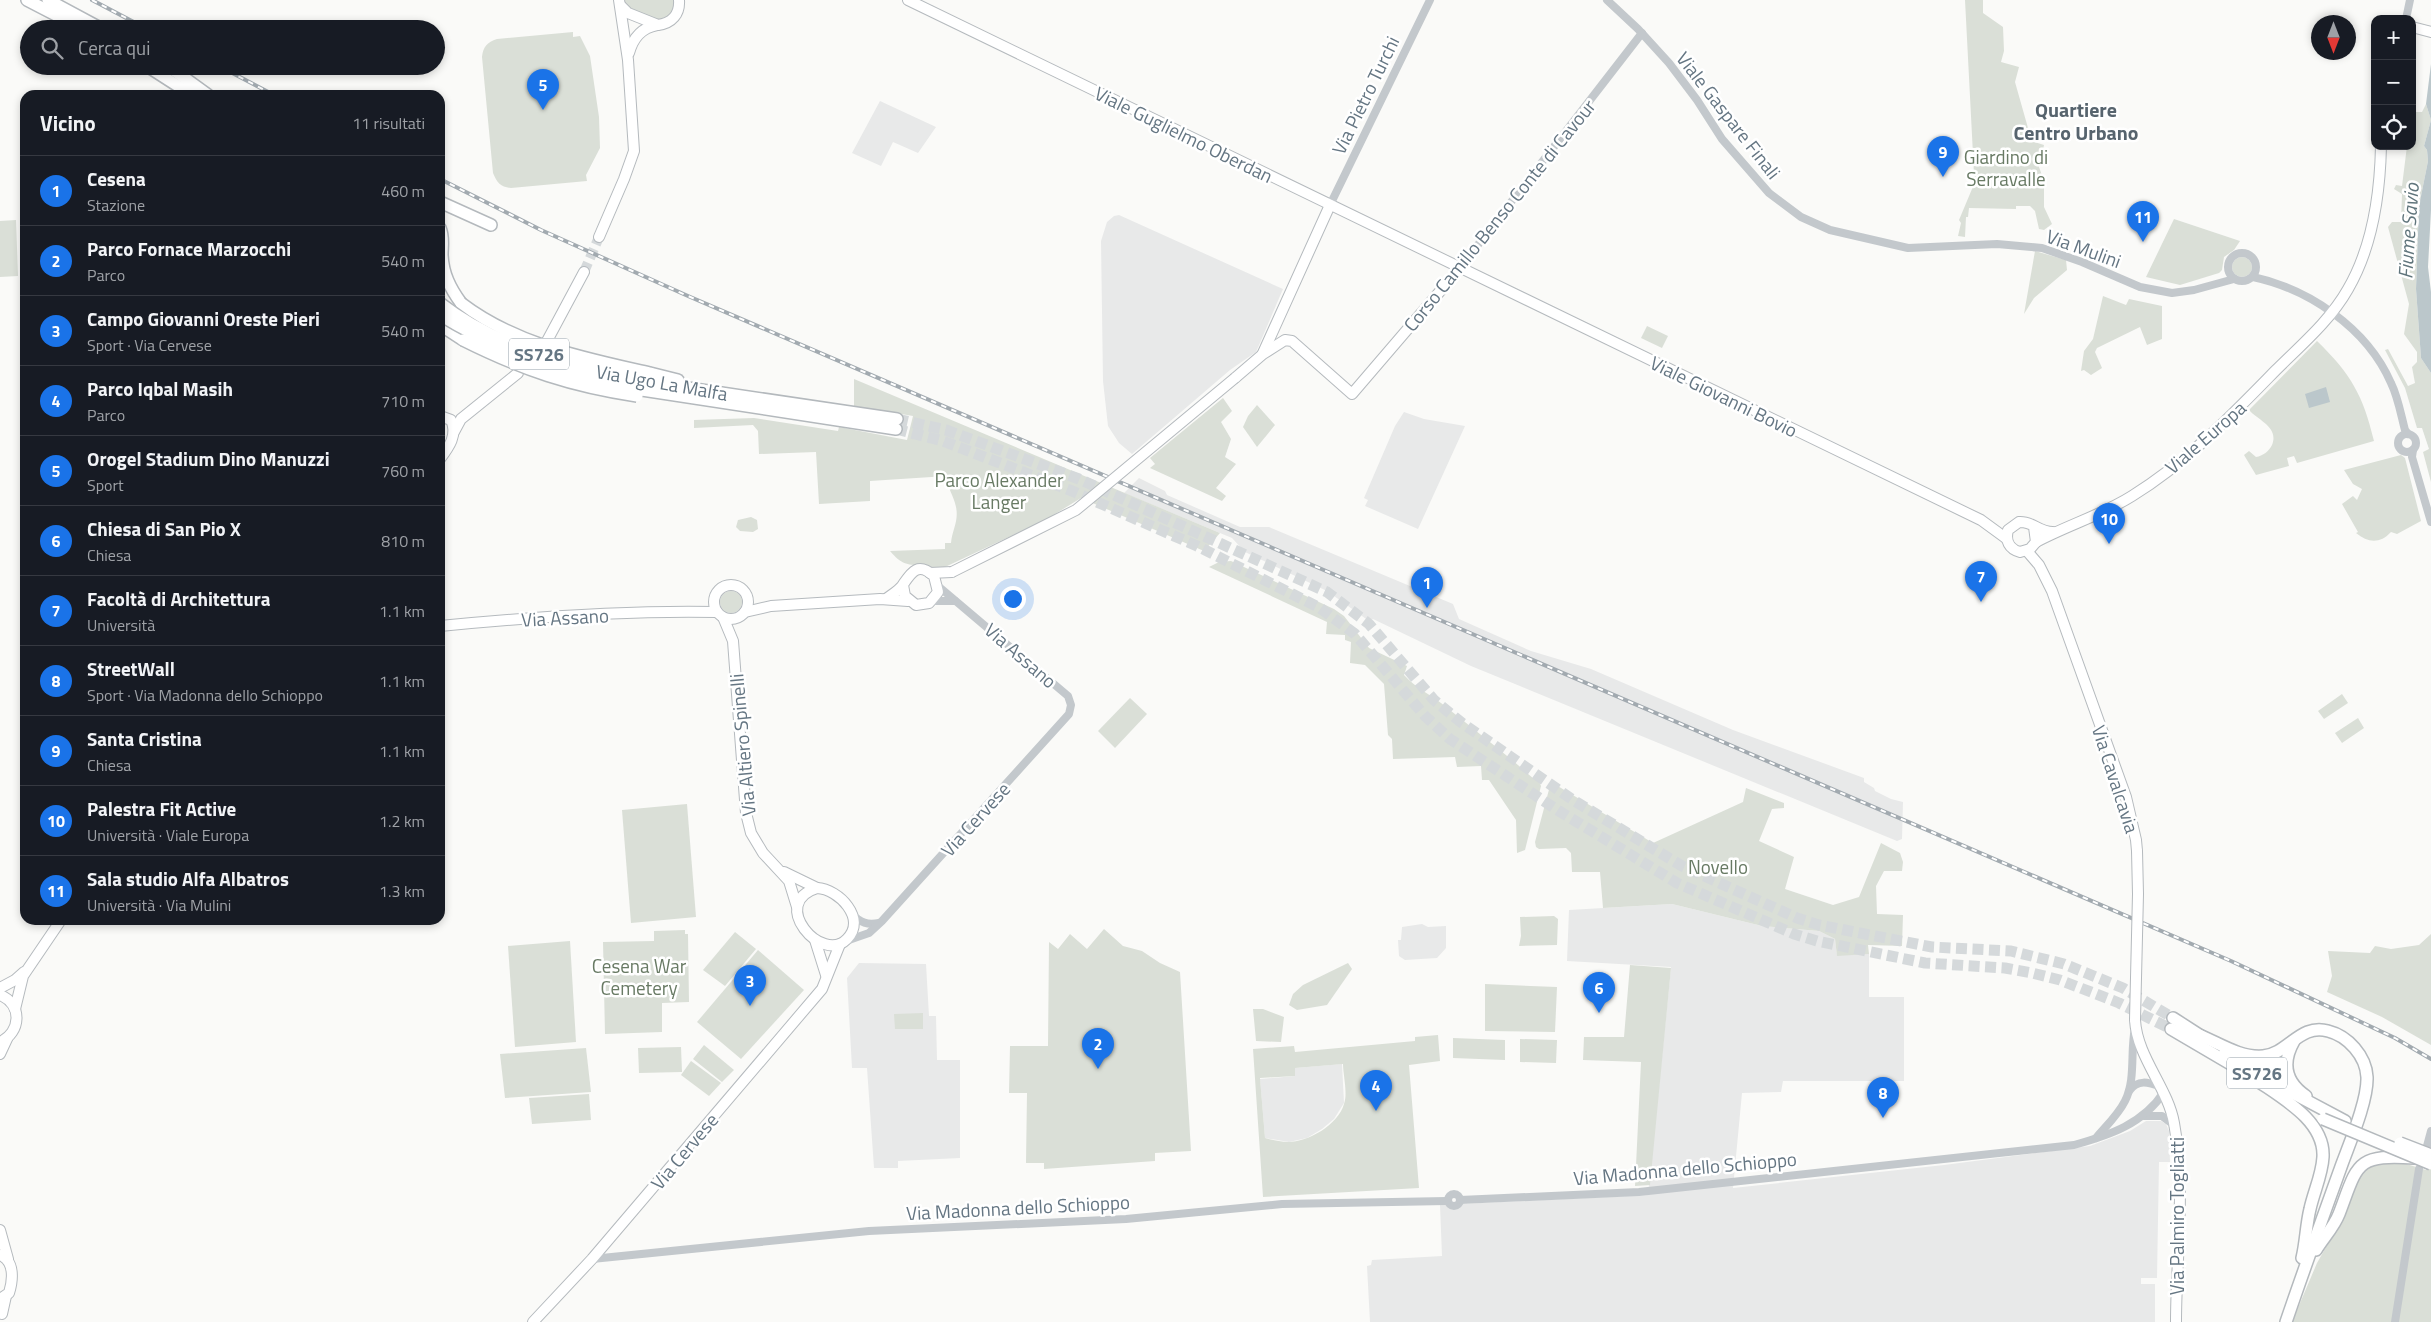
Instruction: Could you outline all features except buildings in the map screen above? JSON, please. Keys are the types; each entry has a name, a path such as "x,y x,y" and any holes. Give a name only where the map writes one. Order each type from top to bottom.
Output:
{"highway":[{"path":"27,0 66,20"},
{"path":"48,0 85,20"},
{"path":"161,75 184,90"},
{"path":"180,75 201,90"},
{"path":"445,204 491,225"},
{"path":"445,272 446,278 461,302 478,315 519,336 556,350 755,398"},
{"name":"Via Ugo La Malfa","path":"445,306 480,328 507,341 562,362 648,382 755,398 797,409"},
{"name":"Via Ugo La Malfa","path":"445,318 473,335 546,366 596,381 716,402 797,409 896,424"},
{"path":"445,328 463,340 508,363 590,389 637,396 716,402"},
{"name":"SS726","path":"2429,1150 2345,1121 2268,1080 2198,1035 2172,1024 2252,1077 2323,1118 2431,1164"},
{"path":"2198,1035 2250,1056 2271,1054 2302,1033 2327,1030 2339,1036 2360,1053 2367,1076 2366,1090 2353,1133 2286,1322"},
{"path":"2295,1039 2286,1061 2289,1079 2303,1094 2345,1121"},
{"path":"2252,1077 2304,1116 2320,1139 2322,1147 2322,1170 2310,1208 2304,1251 2286,1322"},
{"path":"2303,1273 2333,1226 2349,1182 2355,1172 2362,1165 2374,1159 2415,1158"}],"main road":[{"path":"628,56 636,36 650,26 658,25 674,18 678,12 678,0"},
{"name":"Viale Guglielmo Oberdan","path":"908,0 1460,268"},
{"path":"620,3 628,13 658,25"},
{"path":"599,236 634,151 628,56 620,3"},
{"path":"2416,28 2431,32"},
{"name":"Viale Europa","path":"2036,543 2055,532 2126,500 2190,454 2241,407 2332,312 2348,289 2368,243 2379,179 2381,150"},
{"path":"716,594 714,603 720,614 732,619 771,606 886,599 908,601 920,605 932,600 938,586 952,572 1065,518 1263,354 1291,288 1330,205"},
{"name":"Corso Camillo Benso Conte di Cavour","path":"1263,354 1285,340 1292,342 1352,394 1460,268"},
{"name":"Viale Giovanni Bovio","path":"1460,268 1989,524 2007,539"},
{"path":"547,341 584,272"},
{"path":"445,452 452,441 454,432 461,419 485,402 518,373"},
{"path":"445,416 468,413"},
{"path":"445,417 451,420 454,432"},
{"path":"2034,527 2036,543 2027,551 2013,549 2007,539 2010,526 2024,522 2034,527 2040,531 2055,532"},
{"name":"Viale Giovanni Bovio","path":"1989,524 2010,526"},
{"name":"Via Cavalcavia","path":"2036,543 2039,565"},
{"name":"Via Cavalcavia","path":"2027,551 2039,565 2052,593 2126,797 2137,852 2135,1024"},
{"path":"908,601 903,591 903,585 907,576 913,571 922,570 930,573 952,572"},
{"path":"930,573 938,586"},
{"path":"691,611 704,604 728,585 737,586 771,606"},
{"path":"886,599 903,585"},
{"path":"743,614 749,602 746,592"},
{"name":"Via Assano","path":"445,626 500,620 691,611 720,614"},
{"name":"Via Altiero Spinelli","path":"720,614 733,641 746,813 751,833 762,852 788,881 797,907"},
{"name":"Via Altiero Spinelli","path":"733,641 743,614"},
{"name":"Via Altiero Spinelli","path":"779,869 817,888"},
{"path":"815,940 830,946 843,942 852,930 852,914 846,903 836,893 817,888 806,891 800,898 797,907 801,924 815,940 826,975"},
{"path":"0,988 15,980 28,967 57,925"},
{"name":"Via Cervese","path":"533,1322 592,1259 822,989 826,975 843,942"},
{"path":"0,1054 4,1041 16,1028 15,1009 19,988 28,967"},
{"path":"0,995 8,1000 15,1009"},
{"name":"Via Palmiro Togliatti","path":"2135,1024 2170,1105 2174,1125 2179,1173 2176,1322"},
{"path":"0,1230 12,1280 9,1292 3,1297 1,1315"},
{"path":"0,1254 9,1262"}],"street":[{"name":"Via Pietro Turchi","path":"1330,205 1430,0"},
{"name":"Viale Gaspare Finali","path":"1607,0 1642,32 1697,100 1722,139 1774,197 1801,217 1830,230 1908,248"},
{"path":"2407,15 2410,0"},
{"name":"Corso Camillo Benso Conte di Cavour","path":"1460,268 1642,32"},
{"name":"Via Mulini","path":"1908,248 1996,244 2042,248 2082,262 2140,287 2182,292 2234,279"},
{"path":"2215,284 2228,269 2231,258 2242,252 2252,256 2257,268 2269,280"},
{"path":"2228,269 2234,279 2246,281 2253,277 2257,268"},
{"path":"2253,277 2269,280 2313,300 2332,312 2361,338 2392,383 2405,433"},
{"path":"2405,433 2398,441 2399,448 2411,453"},
{"path":"2405,433 2414,436 2416,442 2411,453 2431,522"},
{"name":"Via Assano","path":"938,586 1068,696 1071,705 1069,714"},
{"path":"932,600 959,602"},
{"name":"Via Cervese","path":"843,942 864,936 879,923 1069,714"},
{"path":"852,914 860,922 869,925 879,923"},
{"name":"Via Cavalcavia","path":"2095,1140 2116,1116 2128,1093 2135,1024"},
{"path":"2095,1140 2132,1125 2144,1116 2163,1089 2145,1082 2137,1083 2128,1093"},
{"path":"2144,1116 2162,1116 2174,1125"},
{"path":"2429,1150 2431,1131"},
{"name":"Via Madonna dello Schioppo","path":"592,1259 869,1231 1126,1218 1282,1204 1448,1201 1453,1194 1458,1196 1460,1200 1639,1192 1912,1162 2027,1152 2095,1140"},
{"path":"2395,1322 2419,1170"}],"shaded area":[{"path":"2431,64 2431,120 2426,104"},
{"path":"880,101 936,127 918,153 893,142 881,166 852,153"},
{"path":"2431,120 2431,210 2428,267 2431,292 2431,373 2421,358 2416,289 2419,206 2428,161 2427,150 2424,146"},
{"path":"1119,215 1283,289 1256,352 1230,370 1132,454 1119,443 1108,426 1103,381 1101,241 1107,222 1114,216"},
{"path":"2326,387 2330,402 2309,408 2305,394"},
{"path":"1404,412 1424,419 1465,426 1418,529 1365,506 1368,500 1364,498 1395,426"},
{"path":"1139,478 1165,491 1167,495 1240,527 1269,527 1453,604 1459,619 1531,651 1591,669 1733,730 1864,778 1864,782 1874,788 1875,791 1891,799 1903,802 1902,839 1897,841 1471,666 1373,619 1369,621 1327,591 1245,552 1232,538 1124,493"},
{"path":"1672,904 1762,926 1819,931 1835,939 1837,955 1869,954 1869,997 1904,997 1904,1081 1783,1081 1781,1092 1742,1093 1733,1188 1944,1165 2090,1146 2130,1131 2146,1121 2161,1121 2166,1124 2169,1131 2170,1162 2159,1162 2157,1278 2141,1278 2141,1284 2155,1284 2155,1322 1370,1322 1367,1266 1371,1265 1372,1260 1442,1256 1440,1205 1648,1195 1671,967 1567,961 1569,910"},
{"path":"1422,924 1428,927 1446,926 1446,948 1437,958 1405,960 1399,956 1398,940 1401,940 1402,927"},
{"path":"859,963 926,964 929,1016 936,1016 937,1060 960,1060 960,1158 898,1161 898,1168 874,1168 867,1068 852,1068 847,978"},
{"path":"1342,1064 1344,1103 1334,1119 1307,1138 1289,1142 1265,1138 1260,1079 1295,1076 1295,1068"}],"green space":[{"path":"622,0 675,0 672,15 662,21 625,8"},
{"name":"Giardino di Serravalle","path":"1965,0 1983,0 1983,13 2003,27 2004,51 2001,62 2019,67 2015,82 2028,128 2025,139 2044,145 2039,167 2044,181 2044,207 2052,224 2044,230 2039,229 2035,211 2030,206 2016,206 2016,209 1969,208 1968,217 1966,217 1965,237 1958,236 1961,223 1959,220 1972,189 1974,174"},
{"path":"573,32 573,37 580,36 590,56 599,117 600,148 586,175 587,181 505,187 498,182 493,173 482,57 483,50 488,43 497,39"},
{"path":"2426,104 2431,120 2424,146 2427,150 2428,161 2419,206 2416,289 2421,358 2431,373 2431,482 2423,452 2429,449 2422,428 2417,428 2405,388 2385,350 2388,349 2408,386 2415,383 2412,367 2417,362 2417,352 2404,334 2409,304 2388,227 2392,222 2401,222 2402,194 2394,189 2396,185 2402,186 2406,150 2416,150 2416,112 2422,112"},
{"path":"2174,219 2240,241 2234,250 2224,257 2222,270 2219,273 2180,285 2146,277"},
{"path":"16,220 18,276 0,277 0,221"},
{"path":"2035,251 2066,260 2067,270 2034,298 2024,314"},
{"path":"2242,257 2249,260 2252,267 2249,274 2242,277 2235,274 2232,267 2235,260"},
{"path":"2103,296 2126,305 2129,299 2162,306 2162,339 2147,345 2140,327 2097,348 2095,352 2102,368 2091,375 2084,370 2081,371 2084,351 2093,339"},
{"path":"1647,326 1668,336 1662,348 1641,338"},
{"path":"2317,341 2339,364 2354,386 2365,411 2374,441 2297,463 2294,456 2287,458 2289,466 2256,475 2244,455 2249,451 2256,457 2267,451 2272,445 2273,433 2267,425 2249,410"},
{"name":"Parco Alexander Langer","path":"854,379 1220,533 1204,551 1081,498 1047,519 945,567 936,568 908,564 898,559 890,551 945,549 945,543 951,543 957,512 947,476 870,481 870,501 819,504 816,452 759,454 758,431 753,425 694,428 694,420 754,418 838,431 839,427 907,440 913,416 854,406"},
{"path":"1223,398 1232,411 1221,422 1231,439 1225,457 1236,464 1216,488 1226,496 1222,501 1150,468 1155,464 1150,458"},
{"path":"1257,405 1275,425 1257,447 1243,427 1248,416"},
{"path":"2401,455 2405,458 2421,521 2397,534 2391,532 2383,539 2374,541 2365,539 2356,533 2358,532 2342,504 2353,496 2357,500 2362,489 2353,484 2344,470"},
{"path":"751,517 757,520 758,529 753,532 740,531 736,527 738,520"},
{"path":"1231,561 1334,609 1344,616 1369,648 1407,666 1404,675 1413,683 1441,703 1534,779 1537,777 1541,786 1525,850 1517,853 1516,820 1489,780 1482,780 1481,766 1457,767 1455,757 1393,759 1392,739 1388,735 1384,684 1365,665 1350,663 1351,642 1345,640 1345,635 1326,634 1327,622 1209,567 1219,562"},
{"path":"731,591 739,594 742,602 739,610 731,613 723,610 720,602 723,594"},
{"path":"2342,694 2348,703 2324,719 2318,711"},
{"path":"1130,698 1147,714 1115,748 1098,731"},
{"path":"2358,718 2364,728 2342,743 2335,733"},
{"name":"Novello","path":"1551,782 1653,843 1743,802 1746,788 1784,803 1784,808 1772,809 1759,841 1794,857 1785,889 1833,905 1859,897 1881,843 1900,853 1903,862 1902,871 1884,871 1876,886 1877,914 1903,915 1902,946 1868,945 1869,954 1837,956 1835,939 1819,931 1762,926 1672,904 1603,908 1600,872 1572,872 1571,853 1566,848 1539,849 1536,847 1535,842"},
{"path":"687,804 696,917 631,923 622,810"},
{"path":"1554,916 1558,919 1557,945 1519,946 1521,936 1520,917"},
{"path":"1104,929 1123,946 1142,951 1160,963 1180,972 1191,1151 1155,1153 1155,1161 1044,1169 1044,1163 1026,1163 1027,1093 1009,1093 1010,1046 1048,1046 1049,942 1058,949 1070,934 1087,949"},
{"name":"Cesena War Cemetery","path":"685,930 685,934 688,934 689,1002 662,1003 662,1032 605,1034 603,942 654,941 654,931"},
{"path":"735,932 756,949 725,986 703,970"},
{"path":"2431,934 2431,1045 2382,1017 2327,992 2332,976 2328,951 2370,953 2375,946 2391,949 2419,945"},
{"path":"570,941 576,1042 515,1047 508,946"},
{"path":"758,950 804,990 741,1059 697,1022"},
{"path":"1348,963 1352,969 1327,1005 1297,1010 1289,1005 1293,994 1303,985"},
{"path":"1630,965 1671,968 1650,1185 1635,1186 1641,1062 1583,1060 1584,1037 1624,1037"},
{"path":"1485,984 1557,987 1555,1032 1485,1031"},
{"path":"1253,1009 1263,1009 1284,1017 1281,1042 1256,1041"},
{"path":"923,1013 923,1029 895,1029 894,1014"},
{"path":"1438,1035 1440,1061 1409,1065 1419,1188 1263,1197 1253,1049 1294,1046 1295,1052 1415,1041 1415,1037","holes":["1343,1064 1345,1100 1341,1112 1336,1119 1321,1131 1304,1139 1282,1142 1265,1138 1260,1078 1295,1076 1295,1068"]},
{"path":"1453,1038 1505,1040 1505,1060 1453,1058"},
{"path":"1520,1039 1557,1040 1556,1063 1520,1062"},
{"path":"704,1045 734,1070 722,1082 693,1059"},
{"path":"681,1047 682,1072 639,1073 638,1048"},
{"path":"586,1048 591,1092 505,1098 500,1054"},
{"path":"691,1061 721,1083 709,1096 681,1075"},
{"path":"589,1094 591,1120 532,1124 529,1098"},
{"path":"2431,1150 2431,1322 2292,1322 2317,1263 2345,1214 2359,1177 2373,1164 2400,1162 2426,1170"}],"tunnel":[{"path":"584,272 599,237"},
{"path":"897,419 946,430 1079,479 1327,592 1369,624 1434,700 1462,723 1573,800 1682,866 1797,918 1819,925 1932,947 2011,951 2064,964 2123,988 2173,1018"},
{"path":"896,429 943,441 1072,491 1197,546 1320,608 1355,634 1425,716 1450,739 1559,811 1677,883 1794,934 1817,941 1925,963 2005,968 2032,973 2060,980 2119,1003 2171,1029"}],"railway":[{"path":"92,0 130,20"},
{"path":"236,75 265,90"},
{"path":"445,182 541,230 688,296 2231,961 2395,1038 2431,1059"}],"place":[{"name":"Orogel Stadium Dino Manuzzi","path":"543,110"},
{"name":"Santa Cristina","path":"1943,177"},
{"name":"Sala studio Alfa Albatros","path":"2143,242"},
{"name":"Palestra Fit Active","path":"2109,544"},
{"name":"Facoltà di Architettura","path":"1981,602"},
{"name":"Cesena","path":"1427,608"},
{"name":"Campo Giovanni Oreste Pieri","path":"750,1006"},
{"name":"Chiesa di San Pio X","path":"1599,1013"},
{"name":"Parco Fornace Marzocchi","path":"1098,1069"},
{"name":"Parco Iqbal Masih","path":"1376,1111"},
{"name":"StreetWall","path":"1883,1118"}],"district":[{"name":"Quartiere Centro Urbano","path":"2076,120"}],"water label":[{"name":"Fiume Savio","path":"2408,231"}]}
